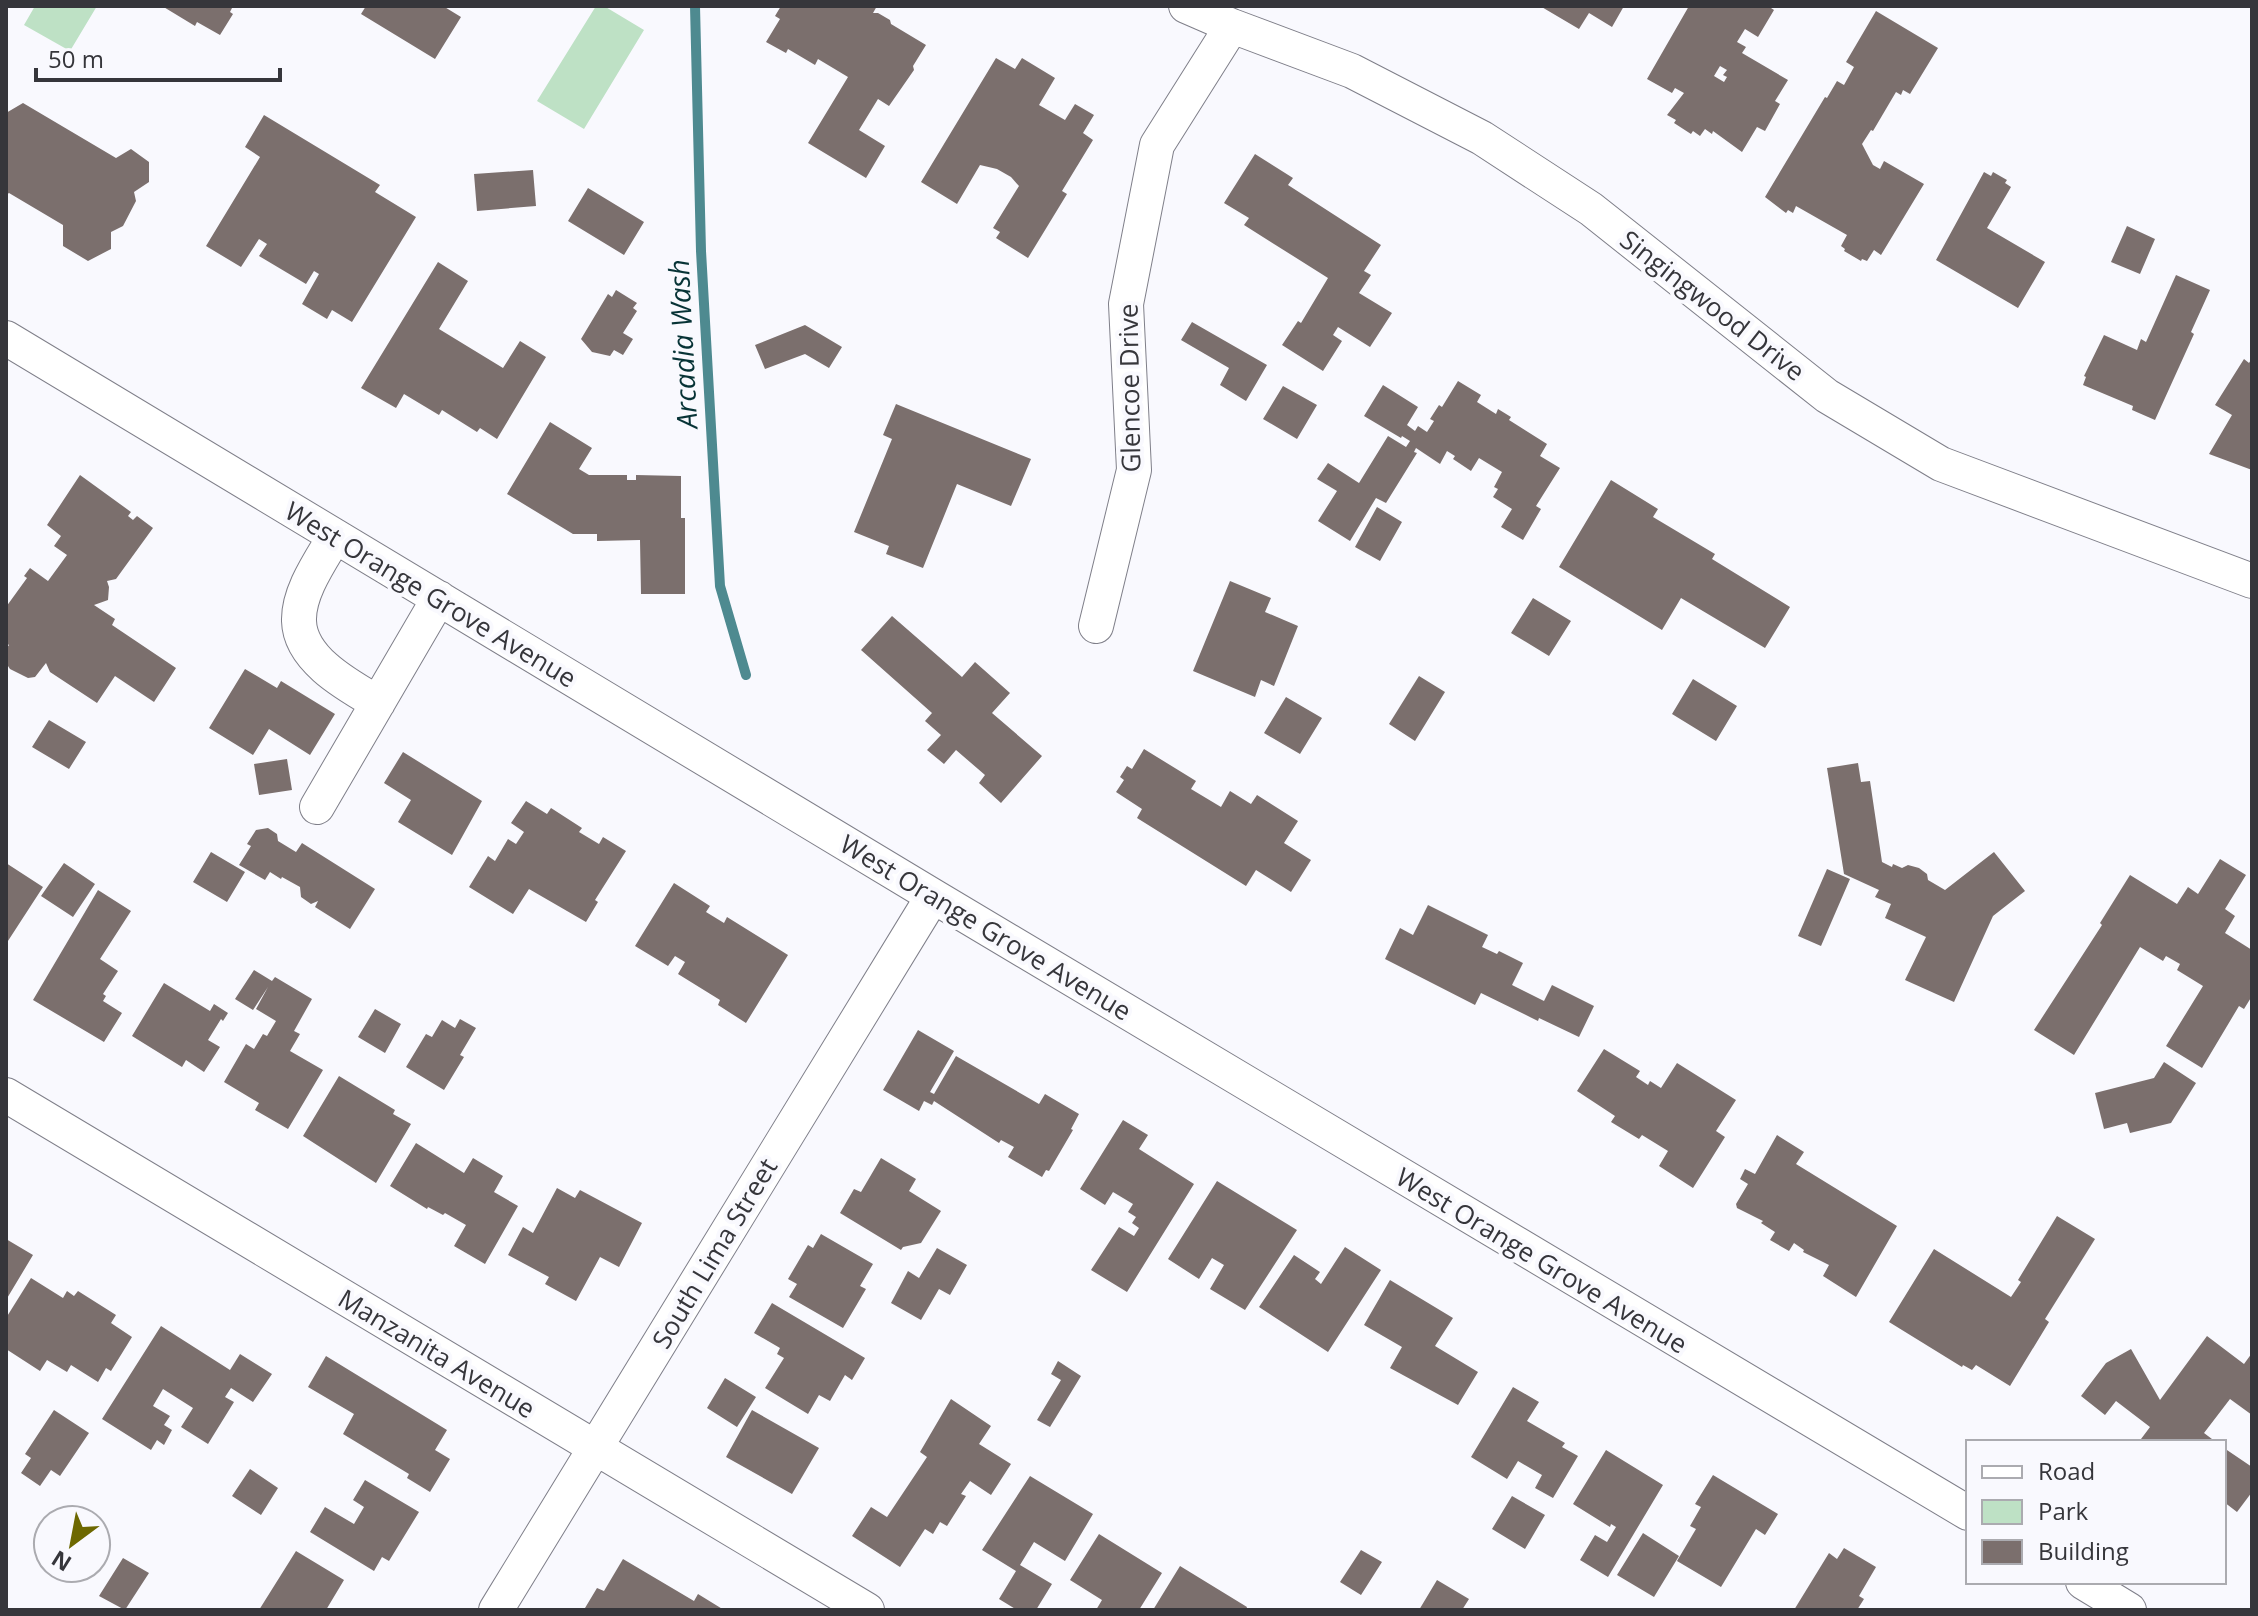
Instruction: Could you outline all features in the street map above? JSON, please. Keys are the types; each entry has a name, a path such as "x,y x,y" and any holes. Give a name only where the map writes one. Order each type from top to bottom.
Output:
{"street":[{"name":"Singingwood Drive","path":"1186,6 1352,71 1482,138 1591,209 1827,396 1941,464 2252,581"},
{"name":"Glencoe Drive","path":"1096,626 1134,470 1126,304 1157,145 1232,26"},
{"name":"West Orange Grove Avenue","path":"6,338 933,896 1966,1512"},
{"path":"335,536 303,597 298,623 309,651 337,679 378,703"},
{"path":"317,807 439,598"},
{"name":"South Lima Street","path":"496,1610 933,896"},
{"name":"Manzanita Avenue","path":"6,1095 867,1610"},
{"path":"2085,1593 2129,1610"}],"green space":[{"path":"35,6 97,6 70,51 24,25"},
{"path":"596,6 604,6 644,30 584,129 537,101"}],"building":[{"path":"162,6 228,6 233,14 220,35 197,22 195,26"},
{"path":"366,6 443,6 461,17 435,59 361,14"},
{"path":"781,6 877,6 873,13 890,20 891,24 926,45 913,66 914,70 889,106 878,99 859,130 885,146 866,178 808,143 848,77 818,59 815,65 788,49 786,53 766,42 780,19 775,16"},
{"path":"1540,6 1624,6 1612,27 1589,13 1579,29"},
{"path":"1689,6 1768,6 1774,10 1758,37 1745,29 1737,42 1746,47 1742,53 1788,80 1775,101 1780,104 1765,131 1757,127 1742,152 1713,131 1712,134 1705,129 1700,136 1674,123 1676,120 1667,115 1684,93 1675,88 1672,93 1647,79","holes":["1720,66 1727,70 1723,75 1727,77 1724,82 1714,76"]},
{"path":"1876,11 1938,48 1910,94 1903,90 1901,95 1896,92 1862,144 1873,165 1880,169 1884,161 1924,184 1881,255 1874,250 1867,261 1861,261 1841,246 1847,235 1796,206 1793,213 1788,210 1786,213 1765,197 1825,97 1837,81 1844,85 1854,67 1846,62"},
{"path":"996,58 1015,69 1022,58 1055,78 1039,105 1065,120 1075,104 1094,115 1083,133 1093,140 1062,191 1067,194 1028,258 996,238 1000,232 993,228 1019,186 1011,177 997,169 980,165 957,204 921,182"},
{"path":"23,103 116,158 131,149 149,162 149,182 134,192 136,201 123,226 111,232 111,249 88,261 63,246 63,225 9,193 6,195 6,113"},
{"path":"264,115 380,185 375,192 416,217 352,322 332,310 327,319 302,304 319,274 314,271 306,284 259,256 267,244 259,239 241,267 206,246 260,157 245,147"},
{"path":"1255,154 1293,178 1288,185 1381,245 1364,271 1371,275 1359,293 1392,313 1370,347 1338,327 1333,335 1342,341 1323,371 1282,345 1298,321 1301,323 1328,278 1244,225 1249,218 1224,203"},
{"path":"533,170 536,206 477,211 474,174"},
{"path":"1984,172 1991,176 1993,172 2007,180 2005,183 2011,187 1987,228 2045,262 2018,308 1936,260"},
{"path":"588,188 644,222 624,255 568,221"},
{"path":"2127,226 2155,239 2140,274 2111,262"},
{"path":"438,262 468,281 439,329 503,368 520,341 546,357 497,439 480,428 477,432 442,410 439,415 404,394 396,408 361,388"},
{"path":"2176,275 2210,290 2191,332 2194,334 2155,420 2132,410 2133,406 2083,385 2084,376 2104,335 2137,350 2141,339 2146,342"},
{"path":"616,290 637,303 633,308 637,311 623,333 633,339 623,355 614,350 610,356 592,352 581,339 608,294 612,297"},
{"path":"1192,322 1267,365 1246,401 1220,385 1229,368 1181,340"},
{"path":"805,325 842,347 829,368 805,354 765,369 755,345"},
{"path":"2252,358 2252,470 2209,454 2232,415 2215,405 2244,359 2249,363"},
{"path":"1458,381 1481,395 1477,402 1496,414 1498,409 1511,417 1509,420 1547,444 1540,456 1560,468 1536,506 1541,509 1523,540 1501,527 1512,509 1493,497 1498,489 1494,487 1502,472 1479,458 1471,471 1447,451 1440,464 1416,448 1414,452 1417,453 1386,503 1376,498 1350,541 1318,521 1337,491 1317,479 1328,463 1359,483 1388,436 1406,447 1410,441 1364,416 1383,385 1418,407 1407,425 1415,431 1418,426 1427,432 1434,421 1430,419 1439,405 1442,407"},
{"path":"1283,386 1317,405 1297,439 1263,419"},
{"path":"896,404 1031,459 1011,506 957,484 923,568 886,554 889,546 854,532 892,439 883,435"},
{"path":"550,422 592,448 579,469 589,475 627,475 627,480 636,480 636,475 681,476 681,518 685,518 685,594 641,594 640,540 597,541 597,534 573,534 507,494"},
{"path":"80,475 131,512 128,516 133,520 137,516 153,528 116,579 107,581 108,600 94,605 115,619 112,625 176,668 154,702 115,676 97,703 50,672 46,663 35,677 28,678 10,669 6,663 9,645 6,643 6,607 27,578 24,576 30,568 48,581 67,555 54,546 61,536 47,525"},
{"path":"1611,480 1658,509 1653,517 1715,554 1712,559 1790,607 1765,648 1681,598 1662,630 1559,567"},
{"path":"1377,507 1402,522 1380,561 1355,547"},
{"path":"1230,581 1271,598 1265,612 1298,626 1274,686 1261,680 1255,697 1193,671"},
{"path":"1533,598 1571,621 1549,656 1511,633"},
{"path":"892,616 962,677 975,662 1010,693 992,713 1042,756 1001,803 979,783 985,775 956,750 944,764 927,750 941,735 925,721 932,713 861,650"},
{"path":"245,669 277,688 281,681 335,714 310,755 269,729 253,755 209,728"},
{"path":"1419,676 1445,692 1415,741 1389,724"},
{"path":"1693,679 1737,706 1716,741 1672,714"},
{"path":"1286,697 1322,718 1300,754 1264,733"},
{"path":"49,720 86,742 69,769 32,747"},
{"path":"1144,749 1196,781 1191,789 1221,807 1230,791 1251,804 1257,795 1298,821 1284,843 1311,860 1291,892 1256,870 1246,886 1137,818 1142,809 1116,792 1124,780 1120,777 1127,766 1132,769"},
{"path":"403,752 482,801 452,855 398,822 411,800 384,783"},
{"path":"287,759 292,790 259,795 254,764"},
{"path":"1858,763 1861,782 1870,781 1882,862 1892,867 1893,864 1902,868 1908,865 1919,868 1927,874 1928,880 1945,890 1994,852 2025,891 1993,916 1954,1002 1905,980 1926,937 1885,918 1891,904 1875,897 1879,890 1844,874 1827,768"},
{"path":"526,801 547,814 551,808 582,828 579,832 599,844 603,837 626,851 595,900 598,902 586,922 529,889 513,914 469,887 488,856 495,861 508,839 516,844 524,832 511,823"},
{"path":"268,828 277,834 278,841 296,852 302,843 375,889 350,929 315,907 318,901 311,904 301,897 300,887 270,872 265,880 239,865 251,846 247,844 256,830"},
{"path":"211,852 245,872 227,902 193,882"},
{"path":"2220,859 2246,875 2225,909 2235,916 2225,933 2252,950 2252,996 2244,1009 2239,1006 2202,1068 2166,1046 2203,986 2177,970 2180,964 2166,956 2163,961 2140,947 2074,1055 2034,1030 2102,925 2100,923 2130,875 2177,904 2188,887 2198,894"},
{"path":"6,863 43,887 6,944"},
{"path":"64,863 95,884 73,917 41,896"},
{"path":"1827,869 1850,879 1821,946 1798,936"},
{"path":"674,883 710,906 706,912 724,923 727,917 788,955 746,1023 718,1005 720,1000 678,974 685,962 675,956 668,966 635,946"},
{"path":"98,890 131,911 100,959 118,971 103,994 106,996 103,1001 122,1013 104,1042 33,1000"},
{"path":"1428,905 1488,935 1482,947 1497,954 1499,951 1523,963 1512,985 1544,1001 1552,985 1594,1006 1579,1037 1481,993 1475,1005 1385,959 1400,928 1413,935"},
{"path":"254,970 272,981 275,977 312,999 294,1031 300,1034 290,1051 323,1070 288,1129 255,1110 259,1103 224,1082 246,1044 254,1049 276,1021 256,1009 268,987 253,1010 235,999"},
{"path":"164,983 210,1011 214,1004 228,1013 208,1040 220,1047 204,1072 186,1060 182,1067 132,1036"},
{"path":"375,1009 401,1024 385,1053 358,1037"},
{"path":"460,1019 476,1028 460,1055 464,1057 444,1090 406,1067 426,1034 432,1037 442,1020 455,1028"},
{"path":"918,1030 954,1051 930,1092 934,1094 956,1056 1039,1104 1045,1094 1079,1114 1049,1171 1046,1170 1042,1177 1008,1157 1014,1147 1001,1140 999,1143 934,1101 932,1105 924,1101 919,1111 883,1090"},
{"path":"1604,1049 1640,1071 1636,1077 1648,1085 1650,1081 1661,1088 1677,1063 1736,1100 1716,1131 1725,1137 1693,1188 1659,1166 1668,1151 1642,1135 1639,1139 1611,1122 1615,1116 1577,1091"},
{"path":"2164,1062 2196,1083 2171,1123 2130,1133 2127,1123 2104,1129 2095,1093 2154,1078"},
{"path":"339,1076 395,1110 393,1114 411,1124 376,1183 303,1136"},
{"path":"1123,1120 1148,1135 1139,1149 1194,1184 1127,1292 1091,1270 1119,1227 1134,1236 1139,1228 1132,1223 1136,1217 1128,1212 1133,1204 1113,1192 1105,1205 1080,1189"},
{"path":"1777,1135 1804,1152 1796,1164 1897,1226 1856,1297 1823,1276 1829,1265 1803,1252 1794,1243 1789,1251 1770,1240 1775,1232 1761,1223 1763,1221 1737,1208 1736,1204 1748,1184 1740,1179 1745,1169 1755,1174"},
{"path":"416,1143 464,1173 473,1158 503,1176 494,1192 518,1206 485,1264 454,1246 466,1225 445,1213 427,1209 390,1186"},
{"path":"881,1158 916,1179 909,1191 941,1211 921,1243 901,1250 840,1213 854,1189 861,1192"},
{"path":"1217,1181 1297,1230 1245,1310 1210,1289 1224,1265 1212,1258 1199,1279 1168,1259"},
{"path":"557,1188 575,1198 580,1190 642,1223 619,1267 600,1257 576,1301 545,1284 549,1277 508,1255 523,1227 533,1233"},
{"path":"2057,1216 2095,1239 2045,1319 2049,1322 2010,1386 1976,1365 1972,1370 1962,1367 1889,1322 1934,1249 2011,1297"},
{"path":"821,1234 873,1264 860,1286 866,1289 843,1328 789,1297 797,1284 788,1279 808,1245 813,1248"},
{"path":"6,1239 33,1255 6,1300"},
{"path":"1345,1247 1381,1270 1328,1352 1259,1307 1294,1255 1320,1272 1315,1279 1321,1284"},
{"path":"937,1248 967,1265 950,1295 939,1289 921,1320 891,1303 908,1271 919,1278"},
{"path":"31,1278 63,1298 67,1291 74,1296 78,1291 116,1315 111,1323 132,1337 111,1371 106,1368 98,1382 71,1365 67,1372 47,1360 40,1371 6,1349 6,1318"},
{"path":"1390,1280 1453,1318 1435,1346 1478,1372 1458,1405 1390,1368 1402,1347 1364,1325"},
{"path":"772,1303 865,1358 852,1380 845,1375 830,1401 819,1395 808,1414 765,1388 784,1358 777,1354 780,1348 754,1333"},
{"path":"161,1326 230,1370 240,1354 272,1374 253,1402 231,1388 225,1397 234,1402 208,1444 181,1427 193,1408 163,1389 153,1406 170,1416 164,1425 172,1430 164,1445 157,1440 151,1450 102,1419"},
{"path":"2207,1336 2244,1364 2252,1353 2252,1415 2230,1399 2204,1433 2213,1440 2142,1440 2150,1427 2116,1401 2105,1415 2081,1396 2106,1363 2131,1349 2160,1400"},
{"path":"326,1356 447,1430 435,1450 450,1459 430,1492 407,1478 409,1474 343,1434 354,1414 308,1387"},
{"path":"1058,1361 1081,1376 1050,1427 1037,1420 1061,1380 1051,1374"},
{"path":"725,1378 756,1397 737,1427 707,1408"},
{"path":"1513,1387 1539,1402 1527,1421 1565,1443 1562,1447 1578,1456 1553,1498 1535,1488 1542,1475 1518,1461 1507,1479 1471,1457"},
{"path":"951,1399 991,1426 979,1444 1011,1464 991,1495 970,1481 961,1494 966,1496 947,1526 940,1522 933,1534 925,1529 900,1567 852,1536 871,1507 887,1517 927,1457 920,1452"},
{"path":"54,1410 89,1433 60,1476 51,1470 40,1486 21,1473 31,1458 25,1454"},
{"path":"752,1410 819,1448 792,1494 726,1457"},
{"path":"2226,1449 2252,1467 2252,1492 2237,1512 2226,1504"},
{"path":"1606,1450 1663,1485 1608,1577 1580,1560 1595,1535 1607,1542 1616,1527 1611,1524 1610,1527 1573,1504"},
{"path":"250,1469 278,1488 261,1515 232,1496"},
{"path":"1713,1475 1778,1514 1765,1535 1756,1529 1721,1587 1677,1561 1696,1529 1690,1526 1701,1507 1695,1504"},
{"path":"1030,1476 1093,1514 1065,1561 1034,1542 1020,1565 1052,1584 1036,1610 1017,1610 999,1599 1016,1571 982,1550"},
{"path":"365,1480 419,1512 389,1561 382,1557 374,1571 310,1532 325,1507 354,1524 364,1507 353,1500"},
{"path":"1512,1496 1545,1515 1525,1549 1492,1529"},
{"path":"1643,1533 1679,1556 1654,1597 1617,1575"},
{"path":"1099,1534 1162,1573 1139,1610 1096,1610 1102,1600 1070,1580"},
{"path":"1844,1548 1876,1567 1859,1596 1864,1599 1857,1610 1794,1610 1829,1553 1837,1559"},
{"path":"1361,1550 1382,1562 1361,1595 1340,1582"},
{"path":"296,1551 344,1580 326,1610 259,1610"},
{"path":"123,1558 149,1573 125,1610 99,1596 107,1584 112,1584 112,1575"},
{"path":"623,1559 694,1601 698,1594 724,1610 585,1608 597,1588 604,1591"},
{"path":"1180,1566 1247,1607 1246,1610 1153,1610"},
{"path":"1437,1580 1469,1599 1462,1610 1419,1610"}],"waterway":[{"name":"Arcadia Wash","path":"695,6 701,251 720,586 746,675"}]}
